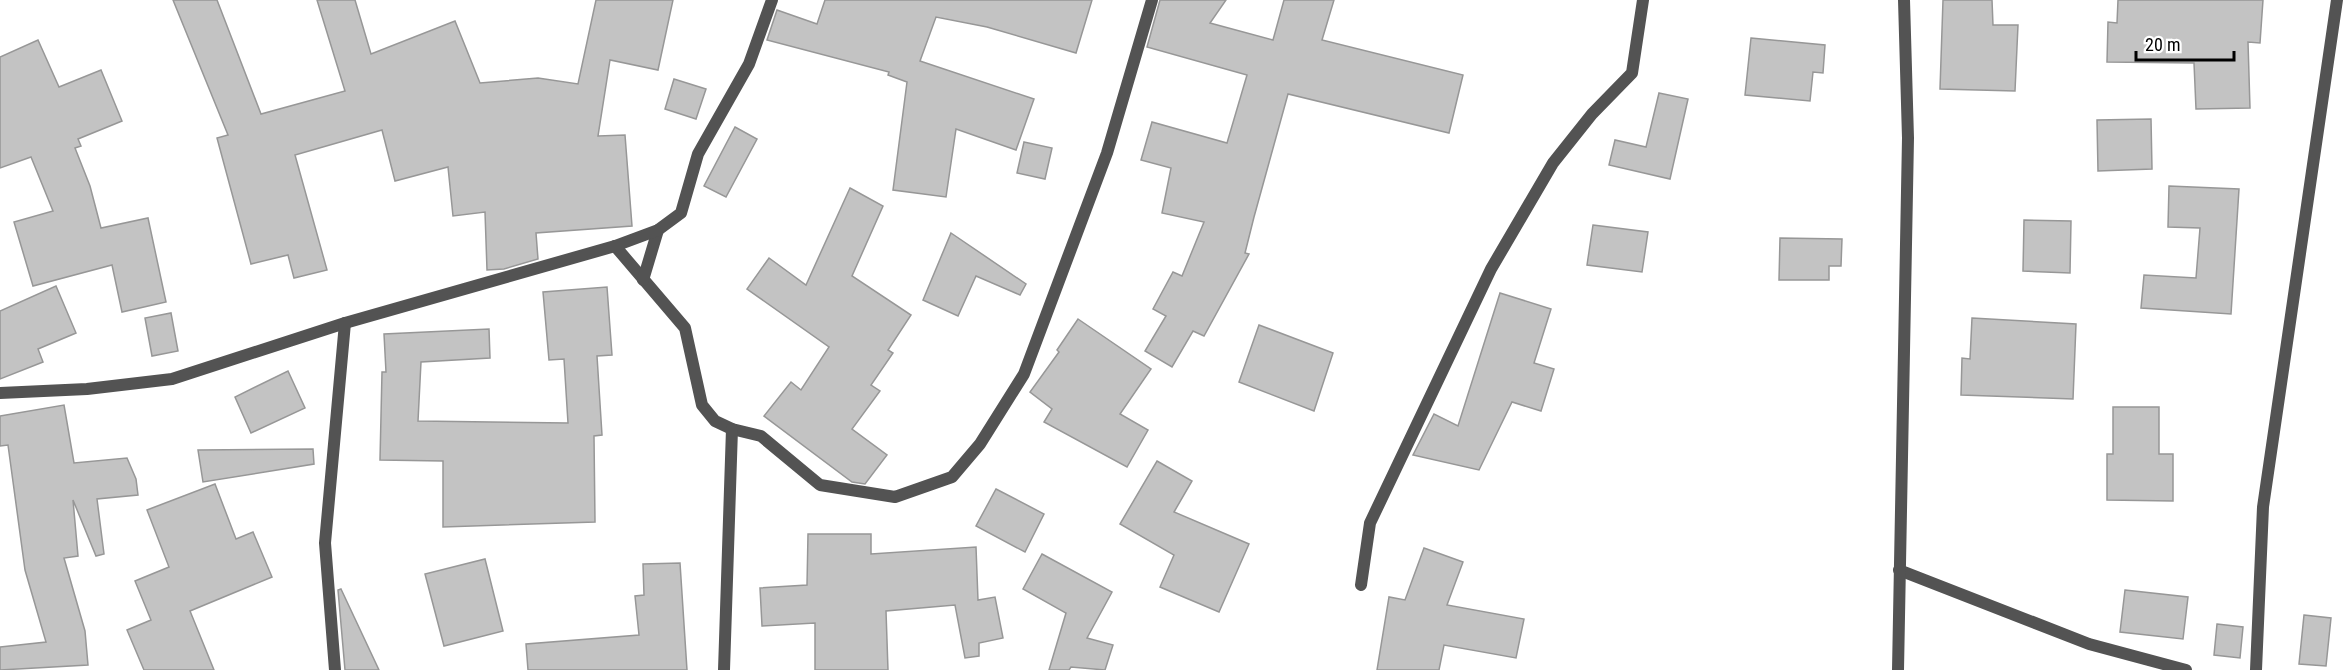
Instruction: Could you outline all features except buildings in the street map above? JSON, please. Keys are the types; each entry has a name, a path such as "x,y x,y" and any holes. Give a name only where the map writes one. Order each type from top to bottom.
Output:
{"street":[{"path":"0,393 87,389 172,379 345,323 615,246 658,230 681,213 698,154 748,64 772,0"},
{"path":"615,246 685,328 702,405 715,422 761,436 820,485 895,497 952,477 980,444 1024,374 1107,153 1152,0"},
{"path":"1361,585 1370,523 1491,268 1553,163 1592,114 1632,73 1643,0"},
{"path":"1898,670 1908,138 1904,0"},
{"path":"2256,670 2263,507 2337,0"},
{"path":"643,280 658,230"},
{"path":"335,670 325,543 345,323"},
{"path":"724,670 732,429"},
{"path":"1899,570 2089,644 2186,670"}]}
